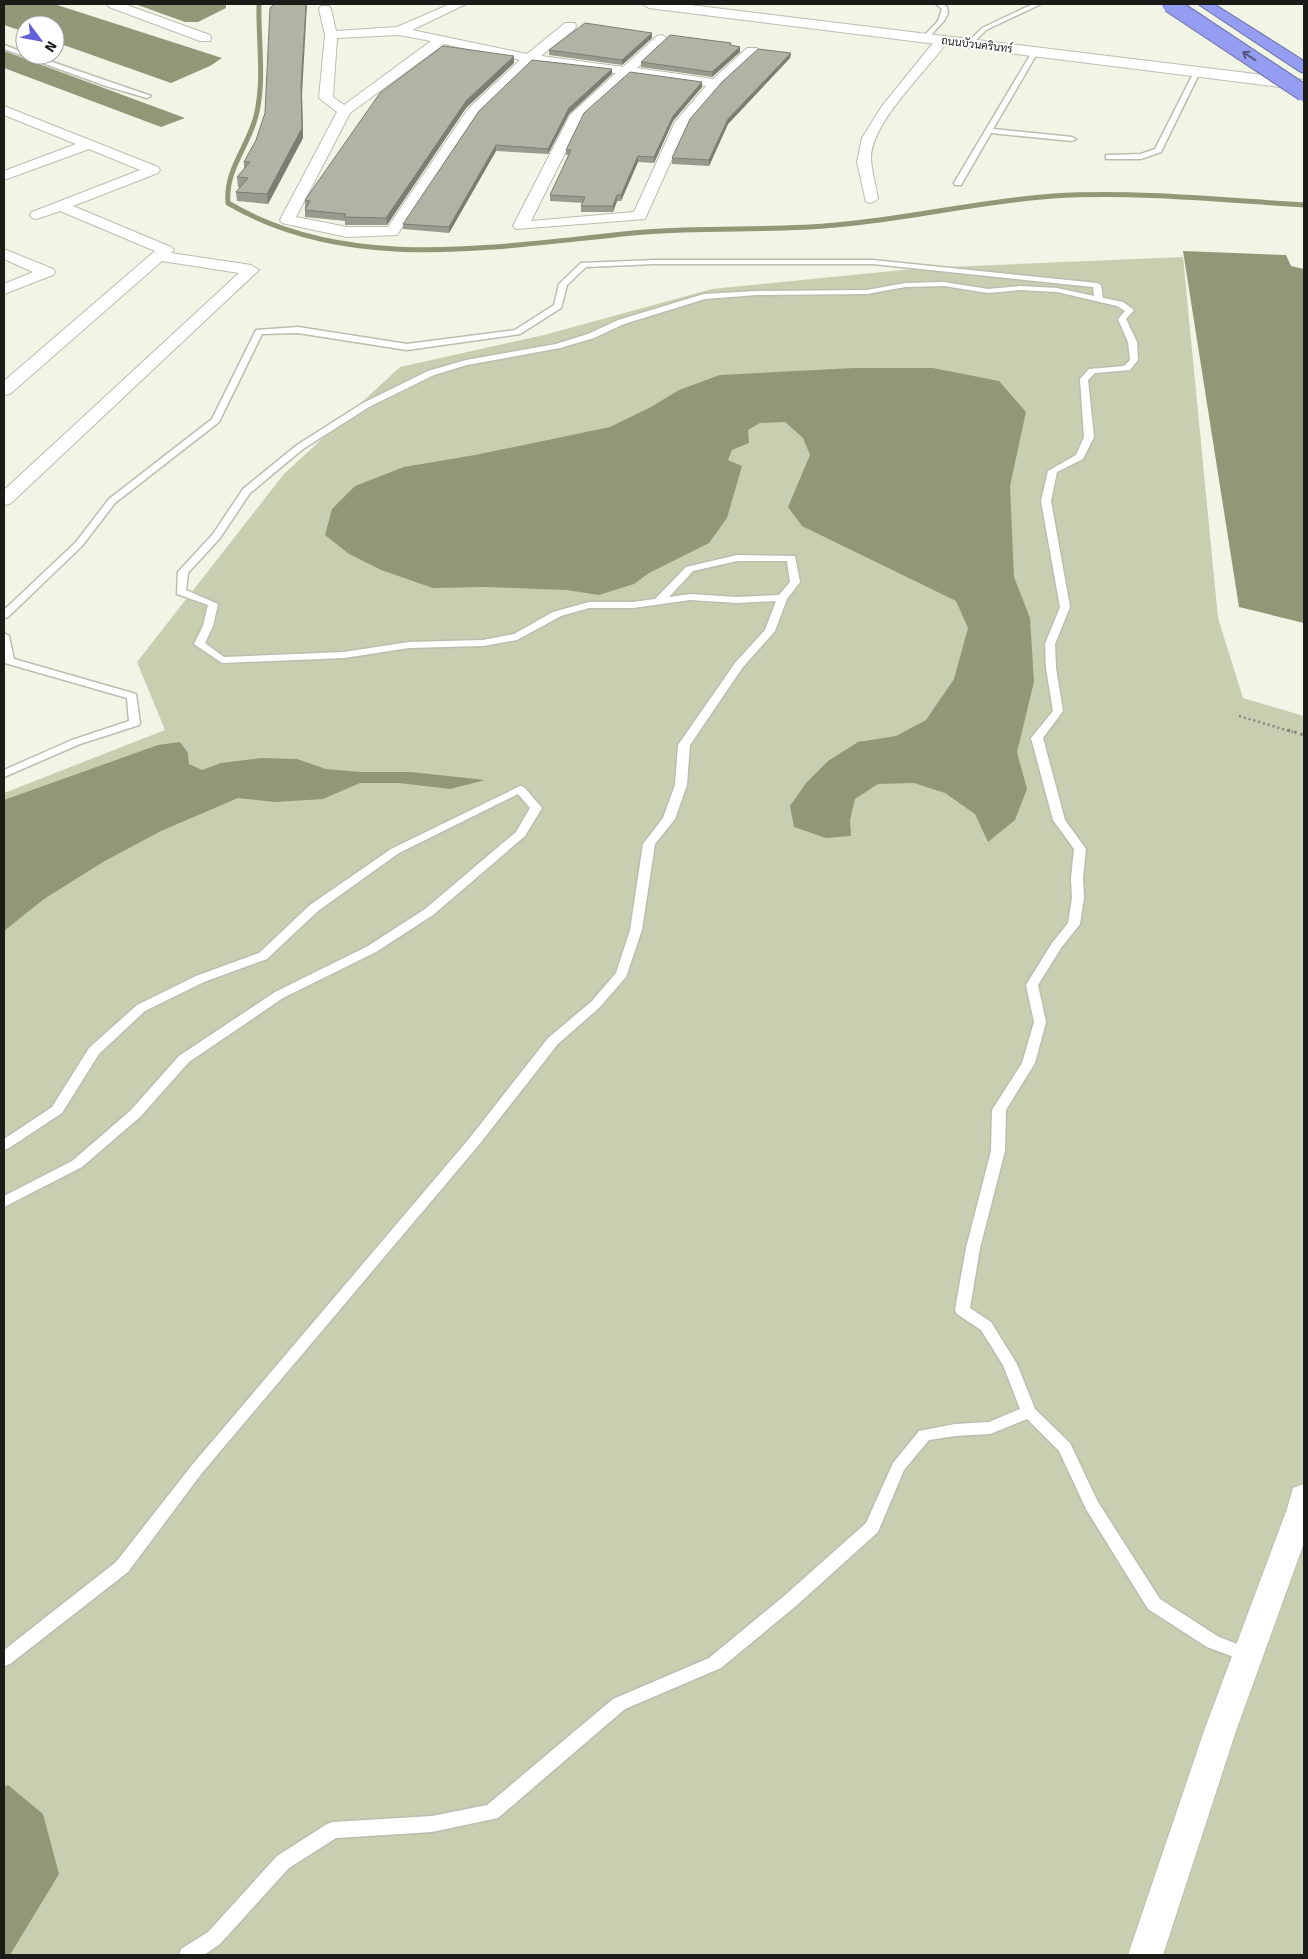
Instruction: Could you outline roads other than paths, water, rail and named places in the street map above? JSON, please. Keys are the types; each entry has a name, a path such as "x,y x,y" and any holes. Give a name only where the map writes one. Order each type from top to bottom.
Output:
{"highway":[{"path":"1170,4 1304,93"},
{"path":"1205,4 1304,68"}],"street":[{"path":"113,4 205,38"},
{"path":"399,31 460,4"},
{"name":"ถนนบัวนครินทร์","path":"649,4 1304,85"},
{"path":"325,9 330,35 326,98 344,111"},
{"path":"441,40 344,111 288,220 347,232 392,232 473,112 530,58 570,26"},
{"path":"330,35 399,31 530,58 716,83"},
{"path":"662,39 577,115 521,226 640,216 682,122 716,83 752,51"},
{"path":"871,199 865,159 868,142 885,111 942,41"},
{"path":"4,110 153,170 37,215"},
{"path":"12,127 30,121"},
{"path":"4,176 89,144"},
{"path":"94,220 110,186"},
{"path":"4,390 166,250 60,206"},
{"path":"4,254 47,272 4,289"},
{"path":"4,500 251,270 159,256"},
{"path":"1145,1955 1183,1834 1302,1509 1304,1496"}],"lane":[{"path":"924,39 942,22 945,15 945,8 939,4"},
{"path":"969,44 984,29 1038,4"},
{"path":"958,183 1035,52"},
{"path":"53,65 108,85 147,96"},
{"path":"1109,157 1137,157 1151,154 1158,150 1197,72"},
{"path":"989,131 1072,139"},
{"path":"4,614 79,544 112,501 216,420 259,332 298,330 407,347 517,332 558,306 564,284 584,266 655,262 873,262 1097,285 1099,299"},
{"path":"782,598 737,600 690,597 634,605 589,605 557,614 517,637 483,643 409,645 344,655 222,660 199,644 208,626 213,604 181,592 183,572 217,536 246,491 308,442 366,405 430,373 466,363 557,346 592,336 621,322 704,297 757,293 867,292 905,285 944,284 988,291 1020,288 1058,290 1120,304 1130,310 1122,319 1132,336 1134,360 1127,368 1092,371 1084,379 1089,437 1080,457 1053,471 1048,494 1047,510 1066,607 1050,644 1050,668 1058,711 1037,738 1059,820 1080,849 1076,878 1078,898 1074,924 1056,946 1032,985 1040,1022 1028,1063 1000,1110 998,1151 973,1248 962,1310 986,1326 1010,1364 1029,1412 1065,1447 1092,1505 1154,1604 1213,1642 1247,1655"},
{"path":"4,1659 122,1567 197,1468 467,1150 553,1041 595,1005 622,974 636,930 649,844 668,819 681,786 684,745 738,665 770,631 782,598 796,582 791,558 737,558 690,569 658,602"},
{"path":"4,636 10,661 132,696 135,724 76,742 4,774"},
{"path":"4,1145 57,1110 94,1051 141,1008 200,979 262,956 314,908 395,851 412,842 520,789 536,808 521,834 429,912 372,949 279,995 184,1059 135,1114 77,1164 4,1202"},
{"path":"188,1955 214,1938 283,1862 333,1830 432,1824 492,1812 619,1704 715,1663 790,1601 872,1527 898,1467 924,1435 954,1430 990,1428 1029,1412"}],"waterway":[{"path":"259,4 261,74 259,102 252,127 233,169 228,191 228,203 276,226 327,240 379,248 432,250 486,248 645,232 836,225 890,219 1026,198 1053,196 1179,197 1304,205"}]}
